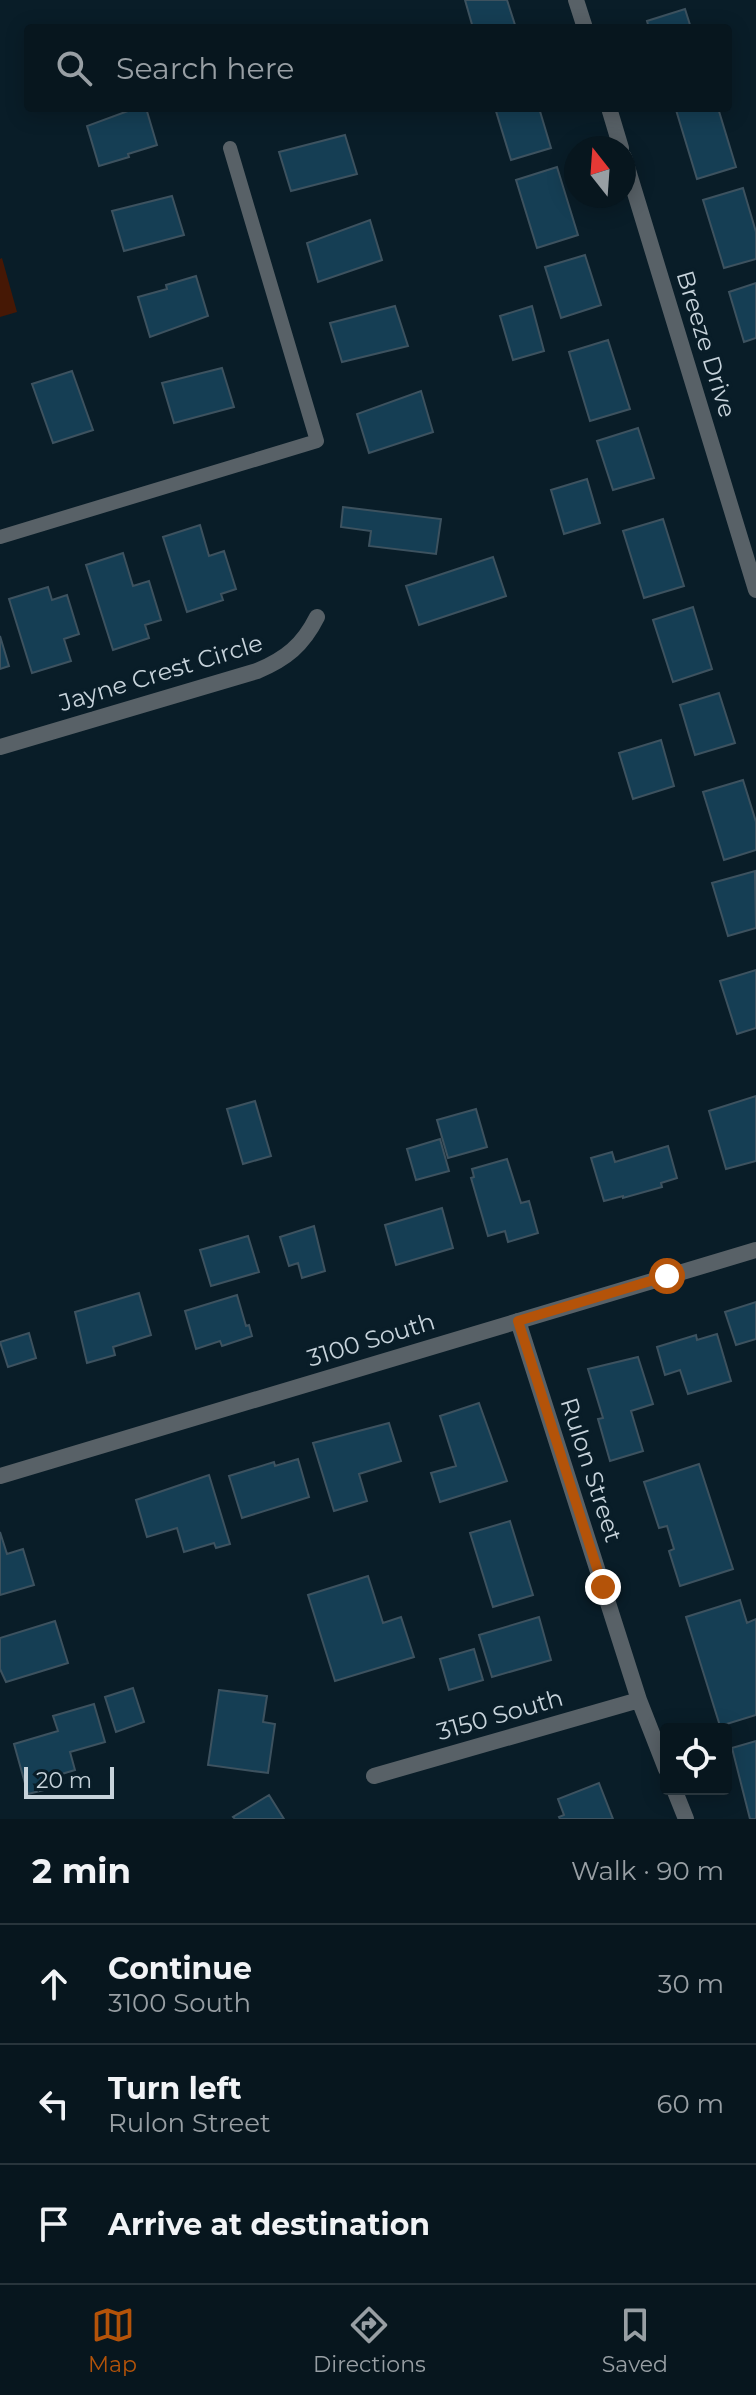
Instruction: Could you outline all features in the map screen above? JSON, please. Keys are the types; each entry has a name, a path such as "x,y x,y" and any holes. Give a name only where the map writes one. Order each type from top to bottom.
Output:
{"street":[{"path":"576,0 584,24"},
{"path":"610,112 617,136"},
{"name":"Breeze Drive","path":"636,196 756,590"},
{"name":"Jayne Crest Circle","path":"0,747 257,671 295,650 317,617"},
{"name":"3100 South","path":"0,1476 756,1250"},
{"name":"Rulon Street","path":"518,1321 639,1700 660,1754"},
{"name":"3150 South","path":"374,1776 639,1700"},
{"path":"676,1795 686,1819"}],"lane":[{"path":"0,537 317,441 230,148"}],"shaded area":[{"path":"0,259 17,312 0,317"}],"building":[{"path":"465,0 507,0 515,24 472,24"},
{"path":"685,9 690,24 648,24 647,21"},
{"path":"125,112 147,112 157,145 99,166 87,126"},
{"path":"496,112 540,112 551,148 511,160"},
{"path":"677,112 719,112 736,167 697,179"},
{"path":"345,135 357,174 291,191 279,152"},
{"path":"557,167 564,190 564,208 570,208 578,235 537,248 516,180"},
{"path":"743,188 756,232 756,259 724,268 703,200"},
{"path":"172,196 184,235 124,251 112,211"},
{"path":"370,220 382,260 318,282 307,243"},
{"path":"585,255 601,305 561,318 545,267"},
{"path":"196,276 208,316 150,337 138,297"},
{"path":"756,283 756,338 744,342 729,292"},
{"path":"395,306 408,346 342,362 330,323"},
{"path":"532,306 544,351 513,360 500,316"},
{"path":"608,340 630,409 590,421 569,352"},
{"path":"222,368 234,407 174,423 162,383"},
{"path":"72,371 93,430 53,443 32,384"},
{"path":"421,391 433,432 369,453 357,414"},
{"path":"638,428 654,478 613,490 597,441"},
{"path":"587,479 600,523 564,534 551,490"},
{"path":"343,507 441,519 436,554 369,546 371,531 341,527"},
{"path":"663,519 684,586 644,598 623,531"},
{"path":"200,525 209,556 224,551 236,589 221,594 223,600 187,612 163,537"},
{"path":"123,553 133,586 149,581 161,620 145,625 149,638 113,650 86,565"},
{"path":"493,557 506,596 419,625 406,586"},
{"path":"48,587 52,600 67,595 79,634 64,639 71,661 32,673 9,599"},
{"path":"693,607 712,669 673,682 653,620"},
{"path":"0,636 9,666 0,669"},
{"path":"719,693 735,743 695,755 680,705"},
{"path":"661,740 674,786 633,799 619,753"},
{"path":"743,780 756,822 756,850 724,860 703,792"},
{"path":"755,871 756,928 728,936 712,883"},
{"path":"756,970 756,1028 737,1034 720,981"},
{"path":"756,1096 756,1161 726,1169 709,1111"},
{"path":"255,1101 271,1156 243,1164 227,1109"},
{"path":"476,1109 487,1147 448,1158 437,1120"},
{"path":"440,1139 449,1171 416,1180 407,1149"},
{"path":"668,1146 677,1178 661,1183 662,1187 604,1201 591,1158 612,1152 615,1162"},
{"path":"507,1159 521,1203 529,1201 538,1233 508,1242 505,1231 488,1236 471,1178 474,1177 472,1169"},
{"path":"442,1208 453,1248 396,1265 385,1225"},
{"path":"314,1226 325,1271 302,1278 298,1263 289,1266 280,1237"},
{"path":"248,1236 259,1272 211,1286 200,1250"},
{"path":"139,1293 151,1335 113,1347 115,1355 87,1363 75,1312"},
{"path":"237,1295 252,1336 222,1346 220,1341 196,1349 185,1311"},
{"path":"756,1302 756,1339 736,1345 725,1312"},
{"path":"29,1333 36,1358 8,1367 0,1342"},
{"path":"717,1334 731,1381 688,1394 680,1370 665,1375 657,1347 696,1335 697,1340"},
{"path":"638,1357 653,1404 631,1411 643,1451 610,1461 598,1419 603,1418 588,1369"},
{"path":"479,1403 507,1481 440,1502 431,1473 456,1466 440,1416"},
{"path":"389,1423 401,1461 359,1474 367,1501 334,1511 313,1443"},
{"path":"298,1459 309,1497 242,1518 229,1476 274,1462 275,1466"},
{"path":"699,1464 733,1569 680,1586 669,1551 674,1549 667,1526 659,1528 644,1482"},
{"path":"209,1475 230,1544 216,1548 214,1543 184,1552 177,1528 147,1537 136,1500"},
{"path":"510,1521 533,1595 493,1607 470,1533"},
{"path":"0,1532 7,1554 23,1549 34,1585 0,1595"},
{"path":"368,1576 383,1623 401,1617 414,1657 335,1681 308,1595"},
{"path":"740,1600 747,1623 756,1619 756,1715 719,1723 686,1617"},
{"path":"539,1617 551,1660 492,1677 479,1635"},
{"path":"55,1621 68,1663 6,1682 0,1669 0,1638"},
{"path":"474,1649 483,1680 449,1690 440,1659"},
{"path":"133,1688 144,1722 116,1732 105,1697"},
{"path":"219,1690 267,1696 263,1722 275,1724 268,1773 208,1765"},
{"path":"94,1704 105,1742 70,1752 75,1770 45,1779 48,1789 28,1794 14,1744 58,1731 53,1716"},
{"path":"756,1741 756,1819 750,1819 732,1748"},
{"path":"599,1783 613,1819 560,1819 564,1815 558,1799"},
{"path":"269,1795 284,1819 233,1817"}],"route":[{"path":"603,1587 518,1321 667,1276"}]}
